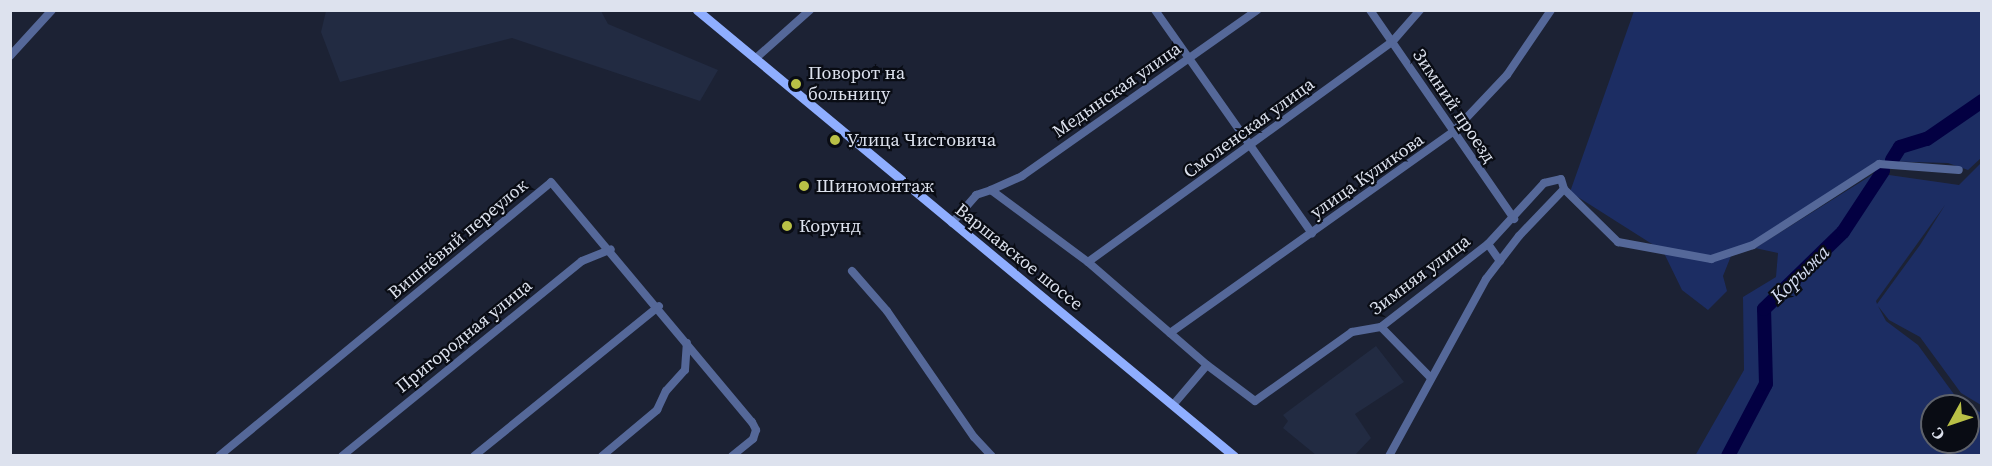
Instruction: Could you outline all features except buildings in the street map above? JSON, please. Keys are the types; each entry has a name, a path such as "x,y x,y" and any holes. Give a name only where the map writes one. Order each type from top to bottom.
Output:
{"main road":[{"name":"Варшавское шоссе","path":"697,10 1231,454"}],"street":[{"path":"10,56 52,10"},
{"path":"756,59 810,10"},
{"path":"1155,10 1252,145 1311,233"},
{"name":"Медынская улица","path":"952,223 976,195 1022,176 1257,10"},
{"name":"Зимний проезд","path":"1370,10 1514,219"},
{"name":"Смоленская улица","path":"1088,262 1392,42 1420,10"},
{"name":"улица Куликова","path":"1170,333 1454,131 1507,75 1551,10"},
{"path":"1389,456 1430,377 1500,261 1564,189 1618,242 1711,259 1753,245 1879,164 1959,170"},
{"name":"Зимняя улица","path":"1207,365 1255,401 1352,332 1381,327 1488,244 1514,219 1544,183 1561,178 1564,189"},
{"name":"Вишнёвый переулок","path":"219,456 550,182 611,249 756,430 753,439 732,456"},
{"path":"991,190 1088,262 1207,365 1173,405"},
{"path":"1488,244 1500,261"},
{"name":"Пригородная улица","path":"342,456 582,261 611,249"},
{"path":"852,271 887,311 974,437 992,456"},
{"path":"474,456 658,306"},
{"path":"1381,327 1430,377"},
{"path":"602,456 657,410 666,391 685,370 687,343"}],"shaded area":[{"path":"326,11 601,11 608,24 718,70 700,101 512,38 340,82 321,32"},
{"path":"1634,11 1981,11 1981,158 1968,170 1948,163 1877,161 1731,256 1723,276 1727,291 1708,310 1682,290 1663,251 1570,192"},
{"path":"1981,163 1981,405 1980,394 1961,393 1920,337 1889,320 1878,306 1886,321 1918,345 1954,394 1920,394 1920,454 1980,454 1980,412 1981,455 1695,456 1744,370 1743,297 1776,277 1778,253 1755,248 1875,173 1959,185","holes":["1945,205 1920,245 1877,304 1876,301"]},
{"path":"1376,346 1404,382 1355,414 1371,438 1355,455 1316,455 1283,428 1288,421 1283,415"}],"waterway":[{"name":"Корыжа","path":"1892,160 1900,147 1927,139 1982,101"},
{"name":"Корыжа","path":"1728,456 1766,384 1764,309 1843,232 1883,171"},
{"path":"10,429 10,436"}],"place":[{"name":"Поворот на больницу","path":"796,84"},
{"name":"Улица Чистовича","path":"835,140"},
{"name":"Шиномонтаж","path":"804,186"},
{"name":"Корунд","path":"787,226"}]}
